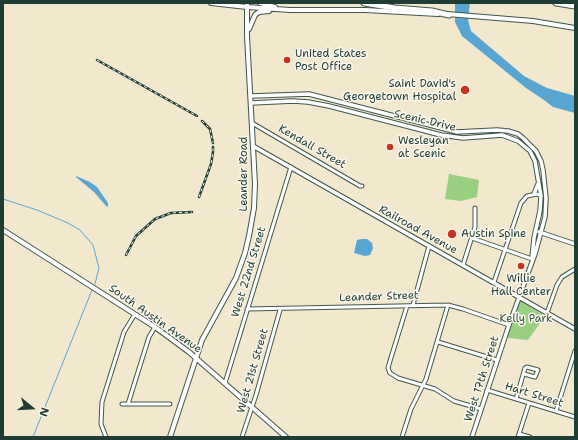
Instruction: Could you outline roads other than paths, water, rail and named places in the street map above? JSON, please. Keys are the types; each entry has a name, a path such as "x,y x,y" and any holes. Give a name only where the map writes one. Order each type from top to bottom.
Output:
{"highway":[{"path":"364,3 395,8 432,10 449,15"},
{"path":"556,3 575,6"}],"main road":[{"path":"211,3 290,10"},
{"path":"260,3 290,10"},
{"name":"Leander Road","path":"170,437 202,340 236,278 245,253 249,236 254,200 247,5"},
{"path":"247,34 255,14 259,12 290,10 365,10 514,19 575,28"},
{"name":"South Austin Avenue","path":"3,230 155,326 196,357 286,437"}],"street":[{"name":"Scenic Drive","path":"251,96 309,94 443,129 463,132 497,130 518,134 533,146 541,161 546,198 546,209 541,232"},
{"path":"308,102 309,94"},
{"name":"Scenic Drive","path":"251,103 293,101 308,102 441,135 463,138 502,135 518,141 527,148 537,166 541,196 536,231"},
{"path":"337,108 339,101"},
{"path":"381,119 382,113"},
{"path":"412,127 414,121"},
{"name":"Kendall Street","path":"252,123 362,186"},
{"path":"441,135 443,129"},
{"path":"463,132 463,138"},
{"name":"Railroad Avenue","path":"253,146 575,329"},
{"name":"West 22nd Street","path":"225,382 290,167"},
{"path":"534,194 538,187 539,181"},
{"path":"494,282 521,203 527,196 534,194 541,196"},
{"path":"463,265 475,226 475,208"},
{"path":"536,231 575,244"},
{"name":"West 17th Street","path":"532,259 536,231"},
{"name":"West 17th Street","path":"472,437 541,232"},
{"path":"472,238 532,259"},
{"path":"413,306 429,246"},
{"path":"547,313 557,284 562,277 575,269"},
{"path":"402,437 411,409 424,385 448,305"},
{"name":"Leander Street","path":"247,309 280,310 448,305 509,325"},
{"path":"407,306 390,361 389,371 393,376 438,390 454,401 481,409"},
{"name":"West 21st Street","path":"242,437 280,310"},
{"path":"106,437 101,424 102,402 124,332 135,314"},
{"path":"128,404 155,326"},
{"path":"438,342 497,360"},
{"path":"556,411 575,351"},
{"path":"516,399 524,374 526,368 538,370 535,377 524,374"},
{"name":"Hart Street","path":"487,390 575,417"},
{"path":"529,403 518,435 530,437"},
{"path":"122,404 170,404"}],"water":[{"path":"455,3 470,3 468,20 471,31 524,76 547,88 575,96 575,113 553,107 526,88 462,36 455,22"},
{"path":"76,176 97,187 108,203 108,206 107,207 94,192"},
{"path":"367,239 372,243 373,248 370,255 365,256 354,253 357,240"}],"waterway":[{"path":"3,199 37,210 68,223 80,230 93,245 99,268 95,284"},
{"path":"33,437 92,290"}],"railway":[{"path":"97,60 197,116"},
{"path":"202,121 210,129 213,143"},
{"path":"199,197 211,164 213,147"},
{"path":"126,255 136,236 155,219 171,213 192,212"}],"place":[{"name":"United States Post Office","path":"287,60"},
{"name":"Saint David's Georgetown Hospital","path":"465,90"},
{"name":"Wesleyan at Scenic","path":"390,147"},
{"name":"Austin Spine","path":"452,234"},
{"name":"Willie Hall Center","path":"521,266"}],"park label":[{"name":"Kelly Park","path":"526,319"}]}
